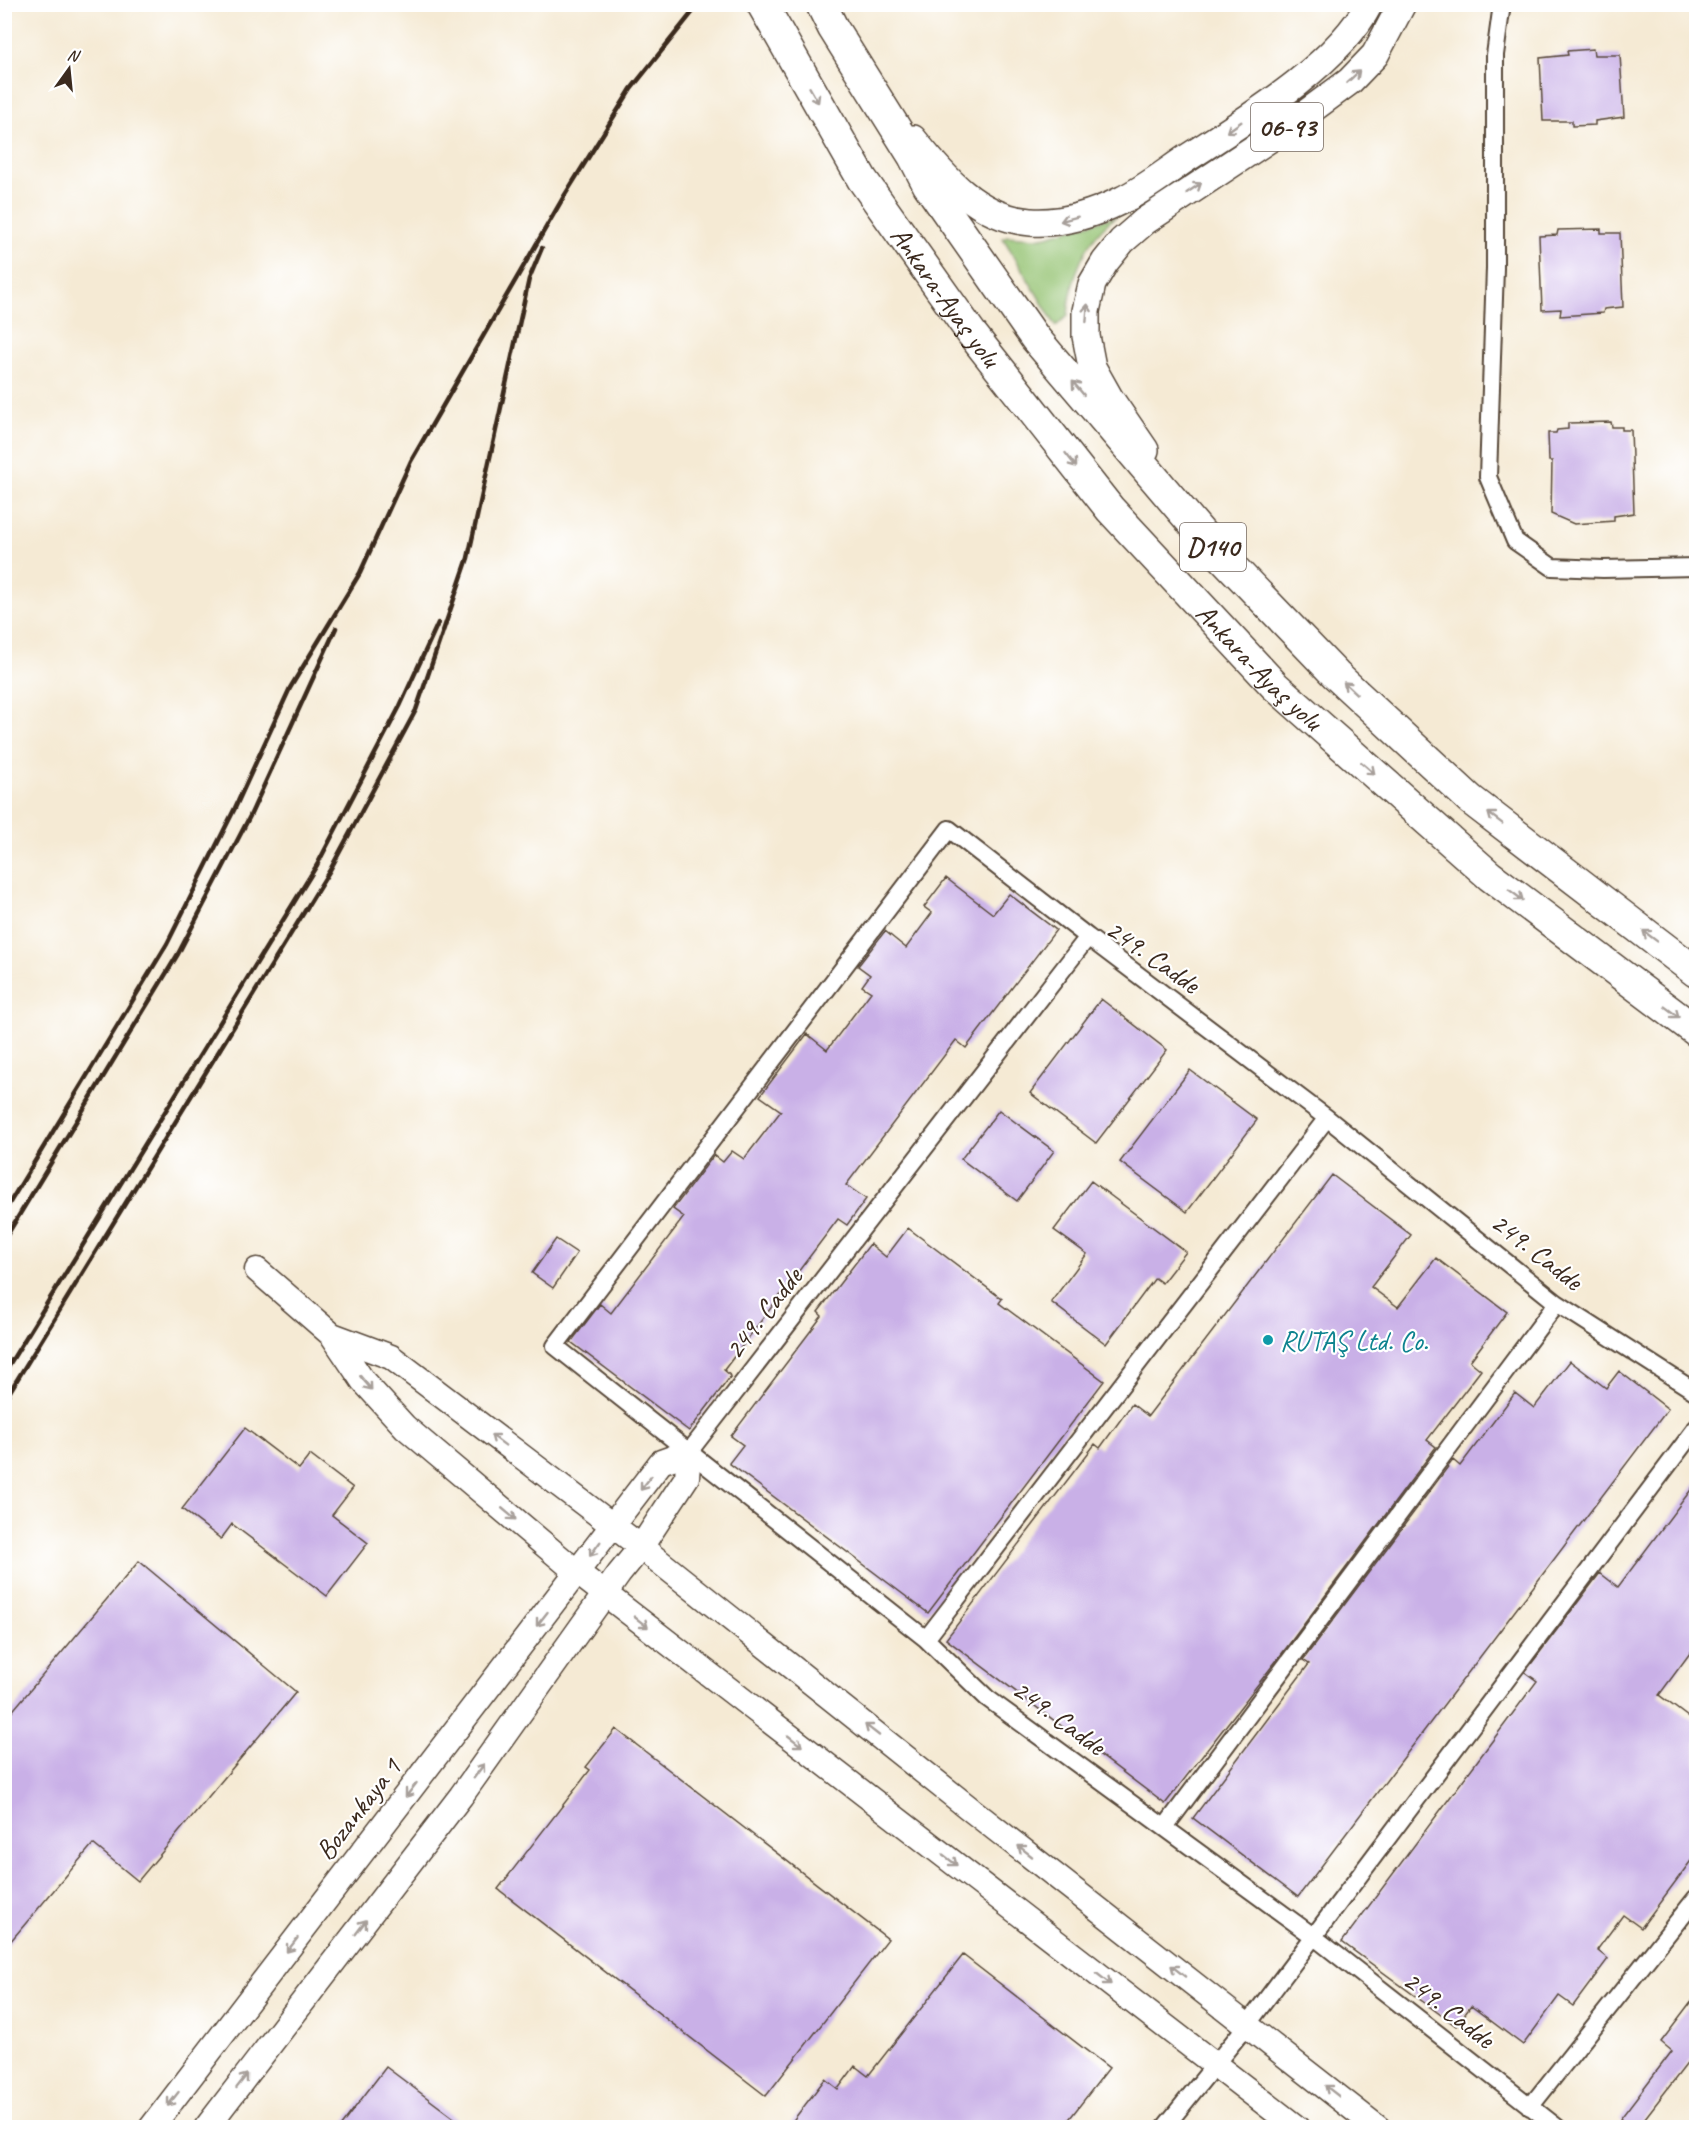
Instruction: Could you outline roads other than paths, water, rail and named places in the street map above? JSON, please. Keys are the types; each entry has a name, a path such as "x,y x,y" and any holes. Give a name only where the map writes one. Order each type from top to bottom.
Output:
{"highway":[{"name":"Ankara-Ayaş yolu","path":"762,4 862,178 972,334 1110,508 1275,686 1490,876 1696,1031"},
{"name":"Ankara-Ayaş yolu","path":"827,16 913,156 928,185 1035,338 1211,545 1336,675 1471,800 1696,972"}],"main road":[{"name":"06-93","path":"870,86 931,162 972,201 994,215 1030,222 1059,222 1089,214 1124,199 1219,137 1320,64 1361,20 1369,4"},
{"name":"06-93","path":"1211,545 1110,399 1092,368 1086,336 1086,311 1092,284 1122,240 1145,221 1293,123 1350,81 1375,55 1402,4"}],"street":[{"path":"1502,4 1495,55 1496,268 1488,477 1515,541 1552,567 1603,569 1696,567"},
{"path":"207,2127 461,1796 641,1547 687,1477 689,1452 555,1346 949,829 1088,936"},
{"name":"249. Cadde","path":"1558,2127 1313,1936 987,1698 926,1639 689,1452 1088,936 1328,1118 1557,1303 1696,1392"},
{"path":"926,1639 1328,1118"},
{"path":"257,1270 332,1335 363,1381 405,1426 578,1573 1297,2127"},
{"path":"1165,1827 1557,1303"},
{"path":"332,1335 391,1357 641,1547 1378,2127"},
{"path":"1164,2127 1247,2025 1696,1428"},
{"name":"Bozankaya 1","path":"151,2127 661,1462 689,1452"},
{"path":"1530,2107 1696,1898"}],"railway":[{"path":"4,1212 167,944 235,808 290,688 360,573 411,461 563,198 631,89 699,4"},
{"path":"4,1401 330,870 416,710 468,558 529,279 542,248"},
{"path":"4,1373 317,865 400,706 438,623"},
{"path":"4,1240 178,954 250,816 336,628"}],"place":[{"name":"RUTAŞ Ltd. Co.","path":"1268,1340"}]}
